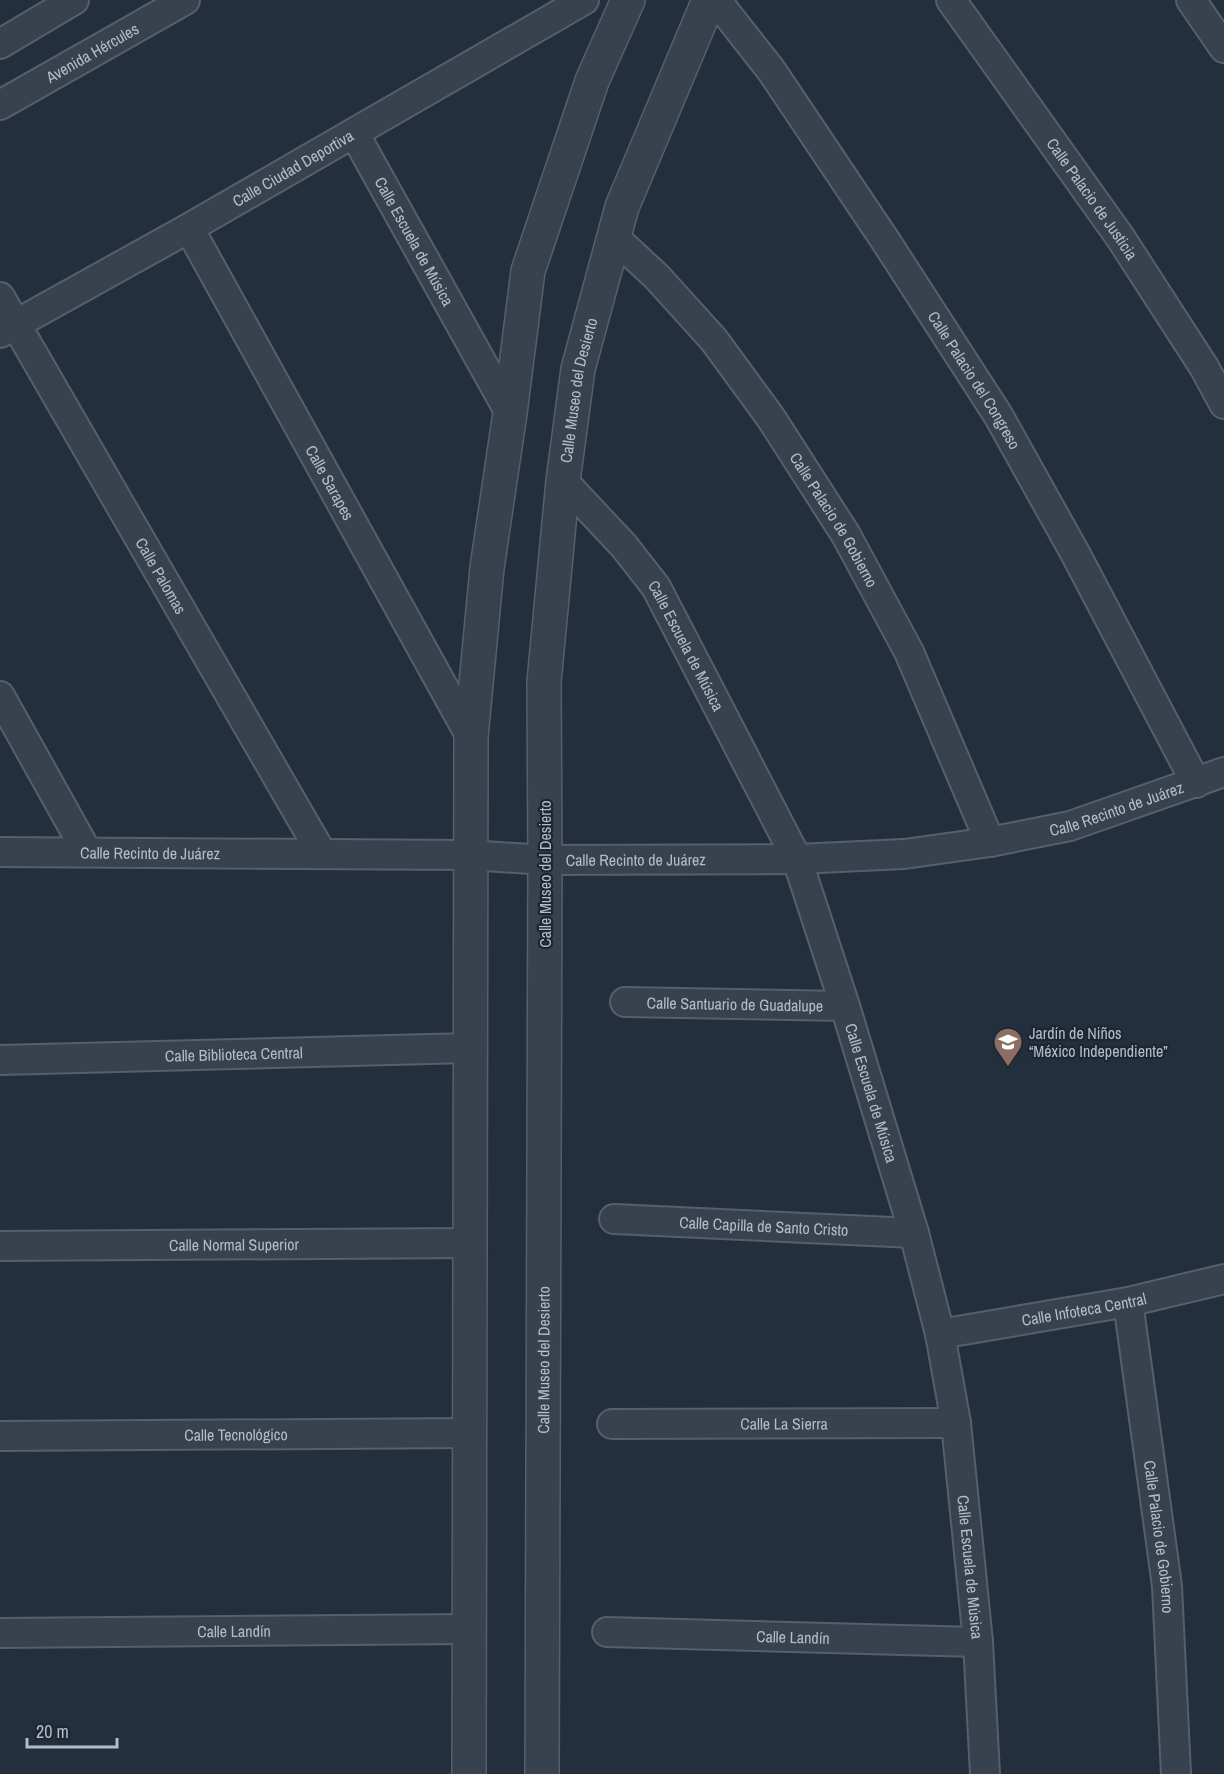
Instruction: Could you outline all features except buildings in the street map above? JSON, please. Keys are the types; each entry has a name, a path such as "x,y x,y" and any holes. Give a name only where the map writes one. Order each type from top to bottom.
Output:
{"street":[{"path":"0,44 74,0"},
{"name":"Avenida Hércules","path":"0,105 185,0"},
{"name":"Calle Ciudad Deportiva","path":"8,329 189,228 584,0"},
{"path":"469,1774 471,737 487,568 528,271 592,81 628,0"},
{"name":"Calle Museo del Desierto","path":"542,1774 544,681 562,481 578,369 622,207 709,0"},
{"name":"Calle Palacio del Congreso","path":"716,0 771,70 887,243 998,415 1075,553 1196,783"},
{"name":"Calle Palacio de Justicia","path":"951,0 1120,237 1204,367 1224,404"},
{"path":"1191,0 1224,48"},
{"name":"Calle Escuela de Música","path":"354,133 510,413"},
{"name":"Calle Sarapes","path":"189,228 471,737"},
{"name":"Calle Palacio de Gobierno","path":"614,237 657,277 714,340 771,418 846,535 909,652 990,842"},
{"name":"Calle Palomas","path":"0,297 8,329 322,854"},
{"name":"Calle Escuela de Música","path":"562,481 624,546 656,587 797,859 845,1006 914,1233 940,1334 956,1423 978,1642 985,1774"},
{"path":"0,696 87,852"},
{"name":"Calle Recinto de Juárez","path":"0,852 469,855 545,860 797,859 904,854 990,842 1070,826 1224,772"},
{"name":"Calle Santuario de Guadalupe","path":"625,1002 845,1006"},
{"name":"Calle Biblioteca Central","path":"0,1060 469,1048"},
{"name":"Calle Capilla de Santo Cristo","path":"614,1219 914,1233"},
{"name":"Calle Normal Superior","path":"0,1246 469,1243"},
{"name":"Calle Infoteca Central","path":"940,1334 1128,1302 1224,1279"},
{"name":"Calle Palacio de Gobierno","path":"1128,1302 1167,1586 1176,1774"},
{"name":"Calle La Sierra","path":"612,1424 956,1423"},
{"name":"Calle Tecnológico","path":"0,1436 470,1433"},
{"name":"Calle Landín","path":"0,1633 469,1629"},
{"name":"Calle Landín","path":"607,1632 978,1642"}],"place":[{"name":"Jardín de Niños “México Independiente”","path":"1008,1068"}]}
